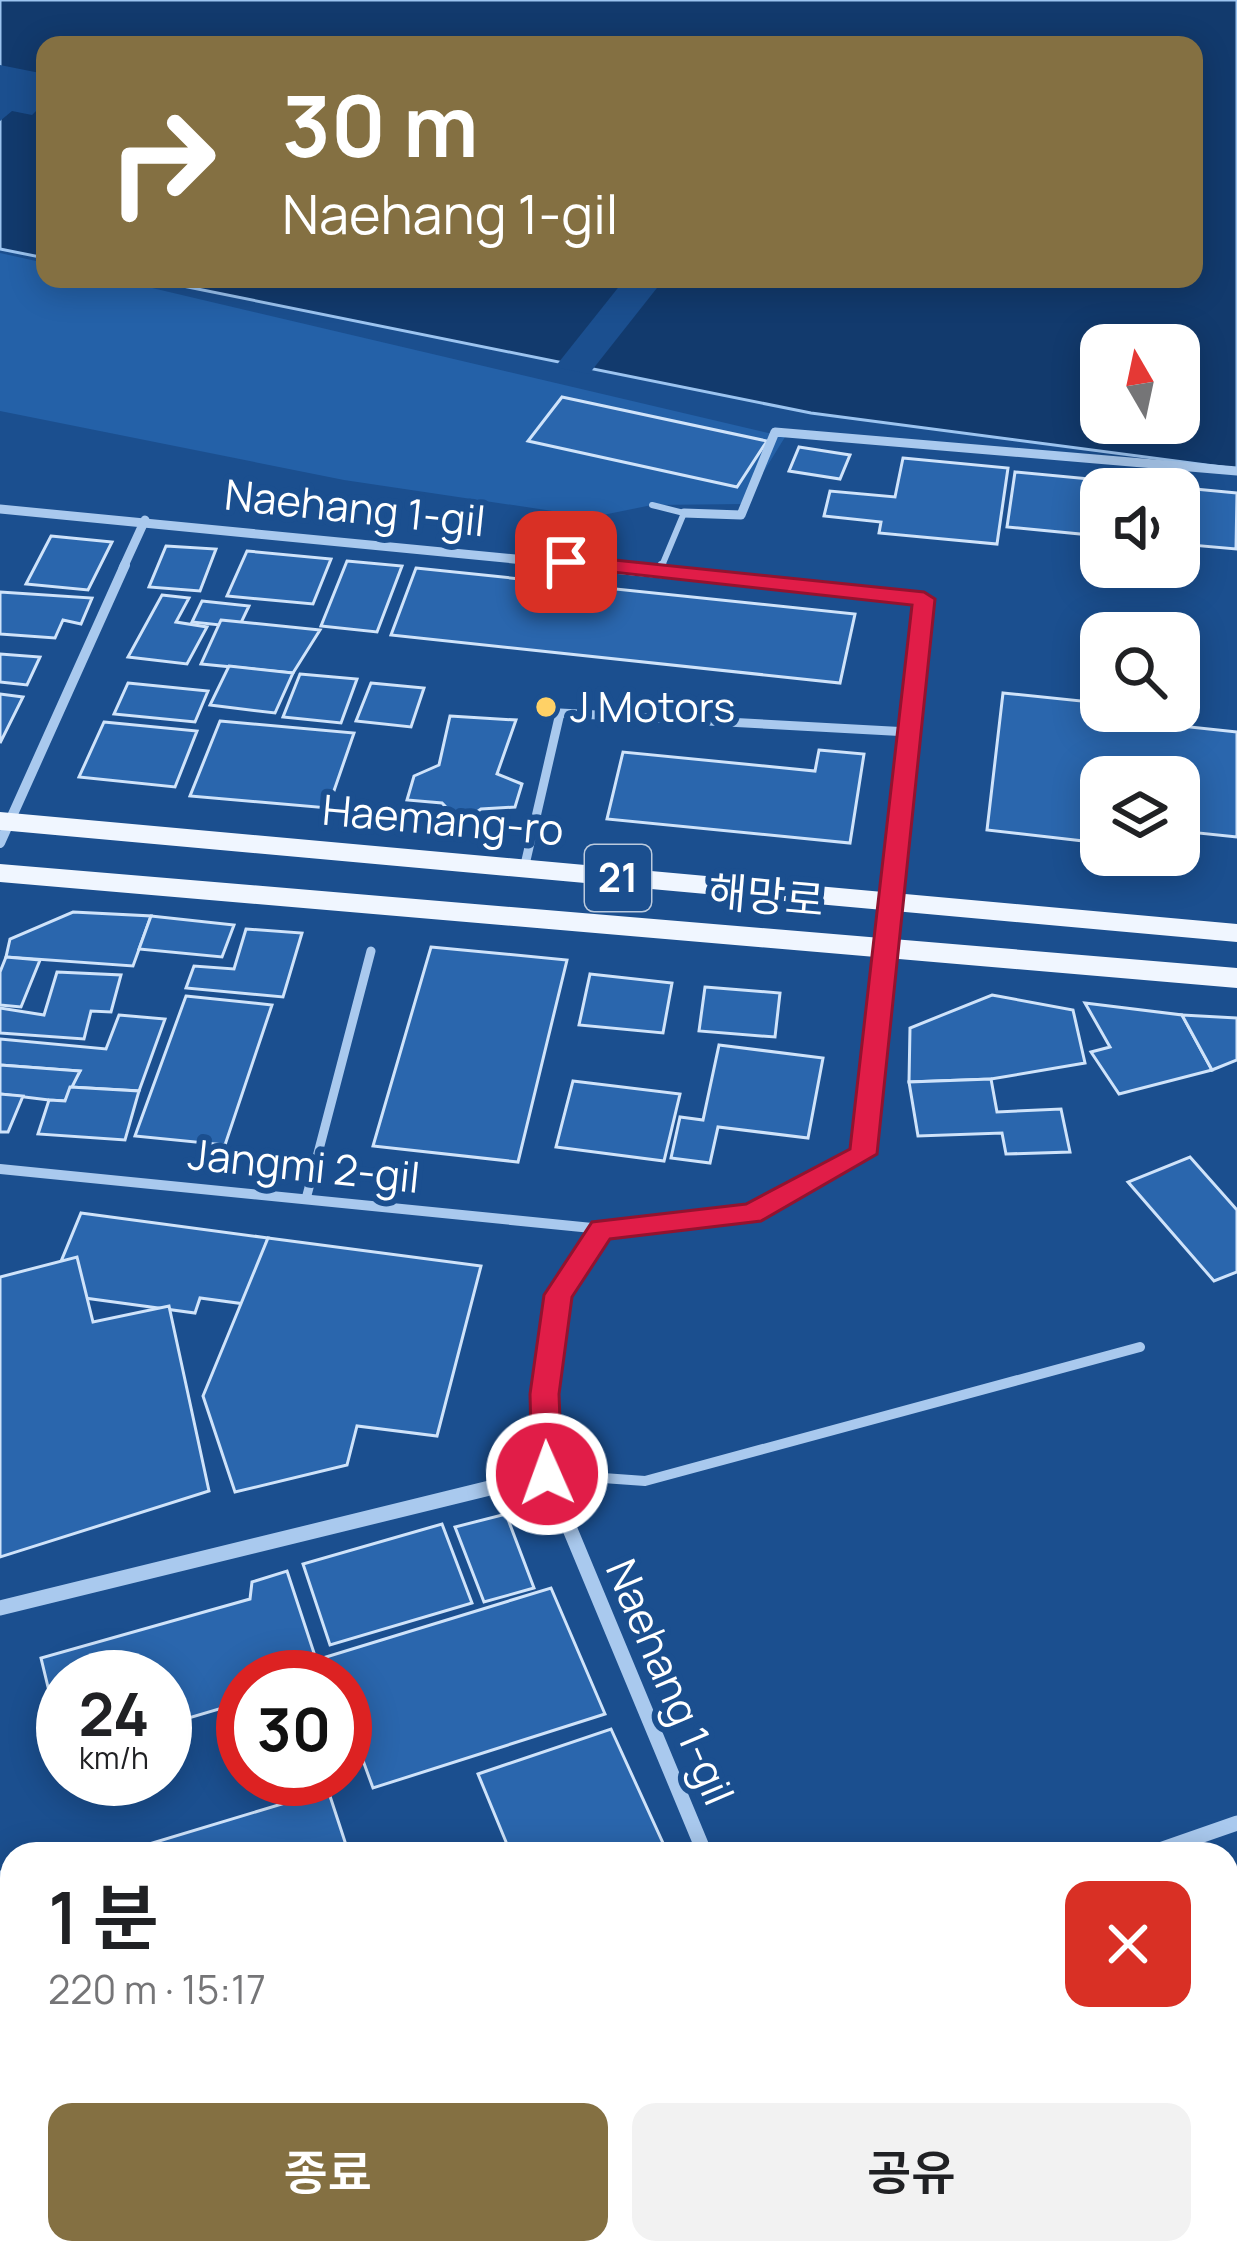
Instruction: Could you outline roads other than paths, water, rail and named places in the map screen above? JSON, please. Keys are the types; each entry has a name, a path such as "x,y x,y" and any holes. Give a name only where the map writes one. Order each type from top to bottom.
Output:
{"main road":[{"name":"Haemang-ro","path":"4,829 524,869 1237,933"},
{"name":"해망로","path":"0,874 1237,979"}],"street":[{"path":"684,513 741,515 775,432 1237,471"},
{"name":"Naehang 1-gil","path":"0,509 924,599 863,1154 751,1214 602,1229 558,1295 544,1394 547,1474 701,1842"},
{"path":"4,829 145,520"},
{"name":"Jangmi 2-gil","path":"0,1169 602,1229"},
{"path":"0,1608 547,1474"},
{"path":"1181,1842 1237,1822"}],"lane":[{"path":"652,505 684,513 660,571"},
{"path":"524,869 560,713 909,732"},
{"path":"306,1199 371,951"},
{"path":"547,1474 645,1481 1140,1347"}],"place":[{"name":"J Motors","path":"546,707"}]}
